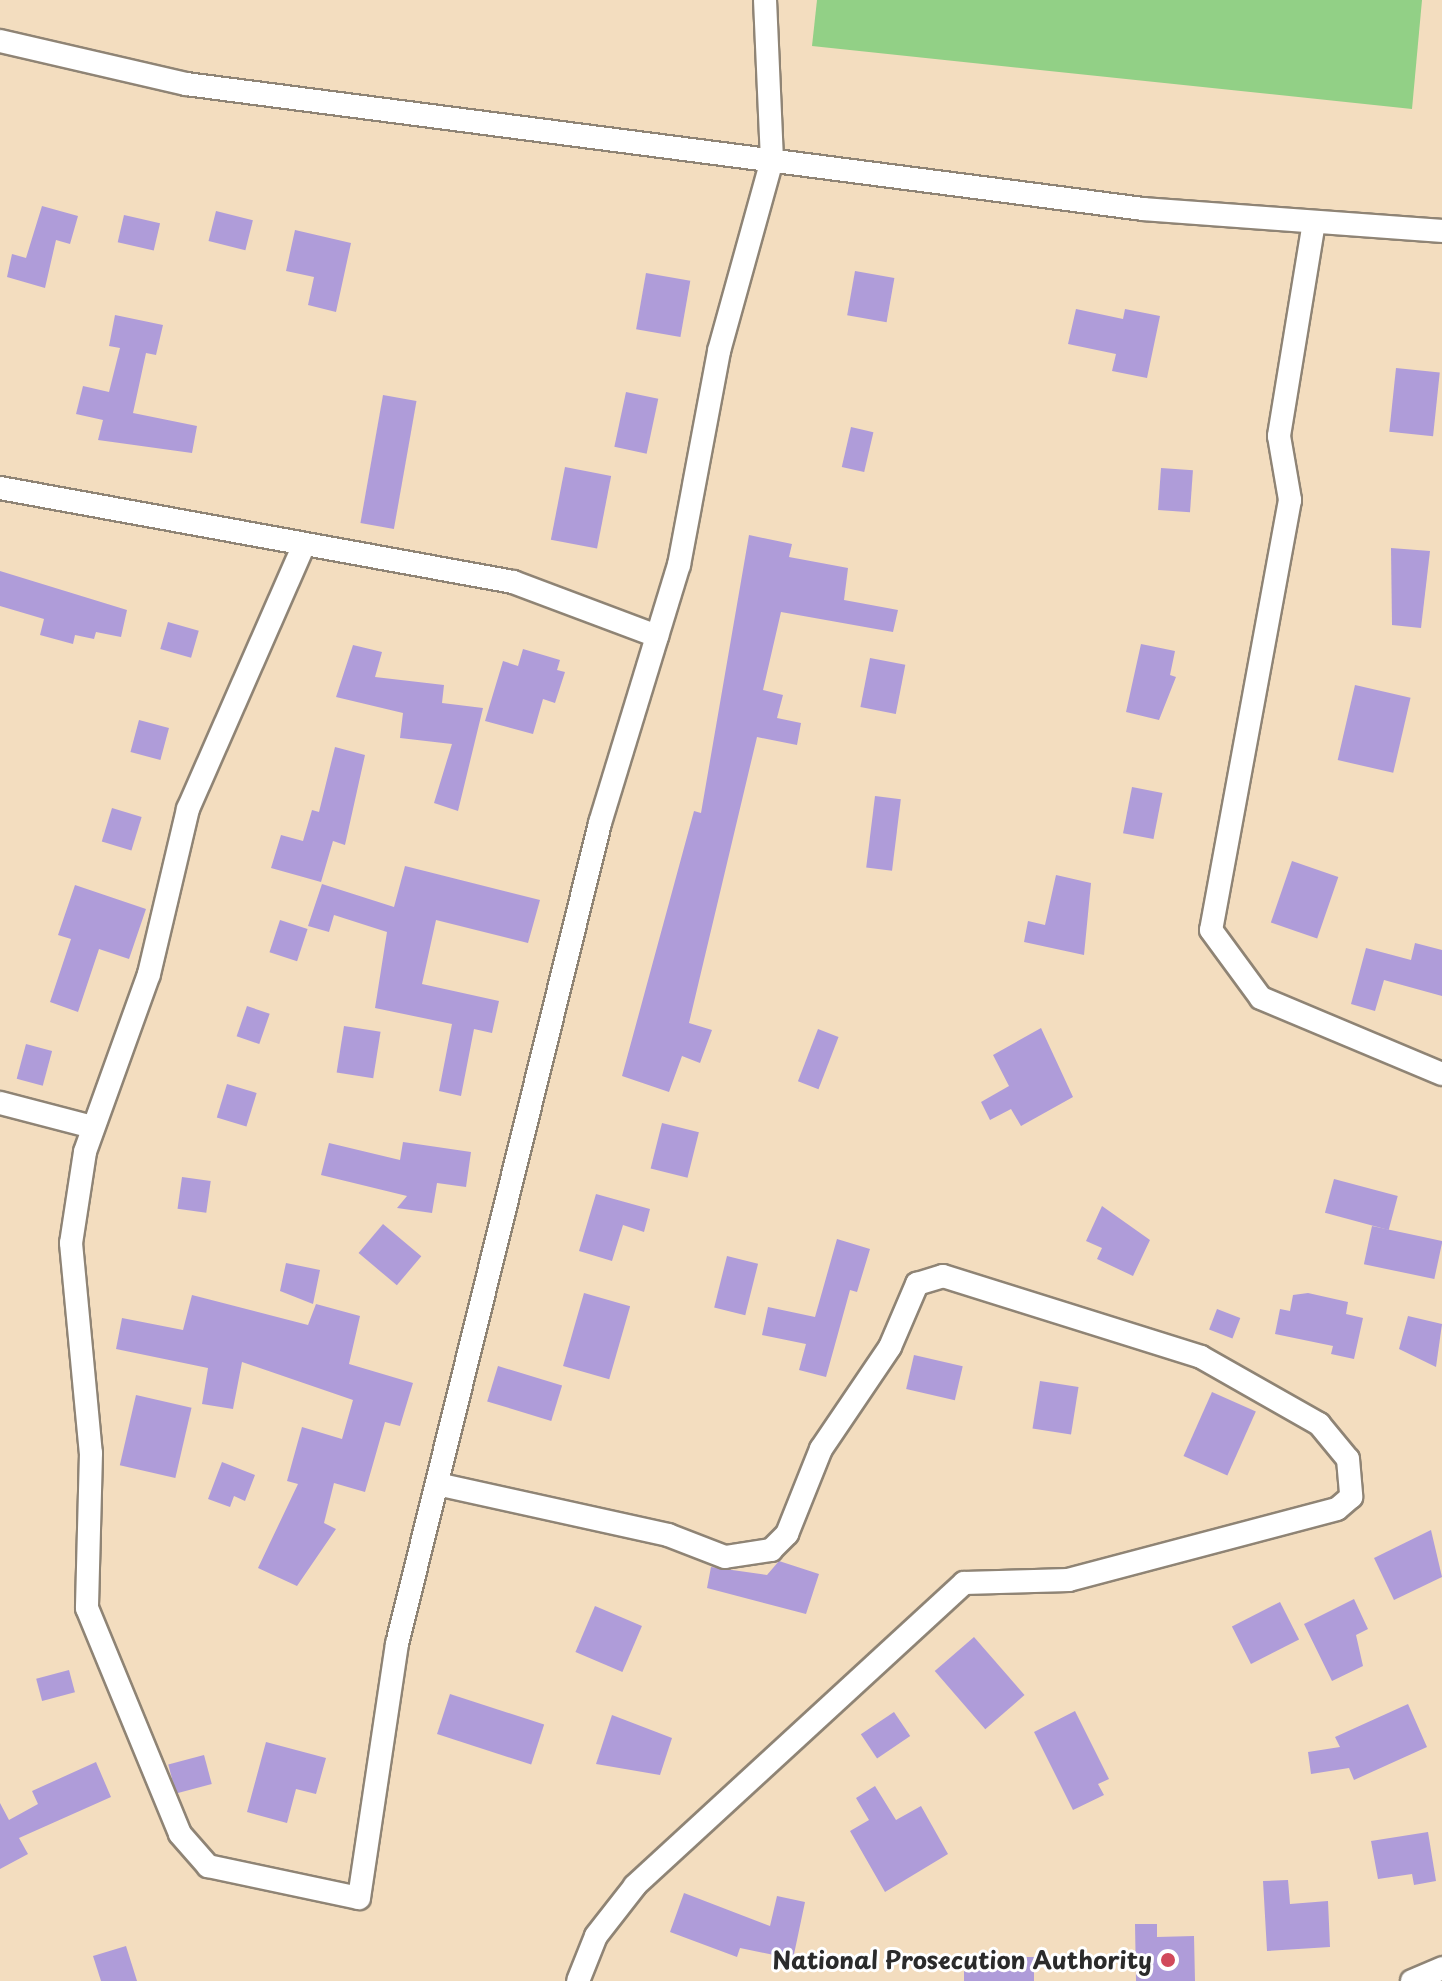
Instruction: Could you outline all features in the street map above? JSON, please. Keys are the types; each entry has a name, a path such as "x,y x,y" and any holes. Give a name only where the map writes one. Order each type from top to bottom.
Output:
{"street":[{"path":"303,547 188,809 149,974 92,1127 71,1243 91,1453 87,1608 180,1834 208,1866 359,1898 397,1644 600,823 679,565 719,351 772,160 765,0"},
{"path":"0,41 186,84 1143,209 1442,231"},
{"path":"1314,222 1279,436 1290,500 1211,930 1261,998 1442,1074"},
{"path":"0,488 303,547 513,582 657,636"},
{"path":"0,1103 92,1127"},
{"path":"437,1484 668,1535 725,1557 771,1550 787,1534 821,1449 890,1347 917,1284 943,1276 1201,1357 1319,1424 1348,1459 1351,1497 1337,1509 1069,1580 964,1583 635,1886 596,1936 578,1981"},
{"path":"1412,1981 1442,1968"}],"green space":[{"path":"817,0 1422,0 1412,109 812,46"}],"building":[{"path":"42,206 78,216 70,244 56,240 45,288 7,277 12,254 26,258"},
{"path":"216,211 253,220 245,250 209,241"},
{"path":"124,215 160,223 154,251 118,242"},
{"path":"295,230 351,243 336,312 308,305 314,277 286,271"},
{"path":"855,271 894,278 887,322 847,315"},
{"path":"646,273 690,281 680,337 636,329"},
{"path":"1076,309 1123,319 1125,309 1160,316 1147,378 1112,371 1116,354 1068,344"},
{"path":"115,315 163,325 156,355 146,353 133,413 197,426 192,453 98,440 103,420 76,414 83,386 109,392 120,348 109,346"},
{"path":"1396,368 1440,373 1433,436 1389,432"},
{"path":"626,392 658,399 647,454 614,447"},
{"path":"383,395 416,401 394,529 360,523"},
{"path":"851,427 873,432 864,472 842,467"},
{"path":"565,467 611,476 597,549 551,540"},
{"path":"1161,468 1193,470 1190,512 1158,510"},
{"path":"749,535 792,544 789,557 848,568 844,600 898,610 893,632 781,612 763,690 783,695 777,718 801,723 797,745 757,737 689,1023 712,1030 700,1063 682,1056 669,1092 622,1076 694,811 701,813"},
{"path":"1391,548 1430,551 1421,628 1392,625"},
{"path":"0,571 127,610 121,637 96,632 94,639 75,635 73,644 40,635 44,619 0,606"},
{"path":"168,622 199,631 191,658 160,649"},
{"path":"1141,644 1175,651 1170,675 1176,677 1159,720 1126,712"},
{"path":"353,645 382,652 375,677 444,685 442,703 483,708 458,811 434,803 452,744 400,738 403,713 336,697"},
{"path":"523,649 560,660 557,670 565,672 555,703 543,699 533,734 485,721 503,661 518,666"},
{"path":"870,658 905,665 896,714 860,707"},
{"path":"1355,685 1411,698 1393,773 1338,760"},
{"path":"139,720 169,728 160,760 130,752"},
{"path":"335,747 365,755 345,845 333,841 321,882 271,868 281,835 303,841 312,810 319,812"},
{"path":"1132,787 1162,793 1153,839 1123,833"},
{"path":"875,796 901,799 892,871 866,867"},
{"path":"112,808 142,817 131,851 102,841"},
{"path":"1292,861 1338,877 1317,938 1271,922"},
{"path":"405,866 540,900 528,943 436,920 422,984 499,1001 492,1033 474,1029 461,1096 439,1091 452,1024 375,1008 387,932 334,915 329,932 308,926 322,884 394,907"},
{"path":"1056,875 1091,883 1084,955 1024,942 1028,921 1045,925"},
{"path":"75,885 146,909 129,959 99,949 78,1012 50,1002 71,939 58,935"},
{"path":"280,920 308,929 297,961 269,952"},
{"path":"1415,943 1442,950 1442,996 1384,980 1375,1011 1351,1004 1366,948 1411,960"},
{"path":"247,1006 270,1014 259,1044 237,1036"},
{"path":"344,1026 381,1032 373,1078 337,1072"},
{"path":"1041,1028 1073,1097 1021,1126 1011,1109 990,1120 981,1102 1009,1086 993,1055"},
{"path":"818,1029 839,1037 818,1089 798,1081"},
{"path":"26,1044 52,1051 43,1086 17,1079"},
{"path":"227,1084 257,1093 246,1127 217,1117"},
{"path":"662,1123 699,1132 688,1178 651,1169"},
{"path":"403,1142 471,1152 466,1187 437,1183 432,1213 397,1208 407,1196 321,1175 329,1143 400,1160"},
{"path":"182,1177 211,1181 206,1213 178,1209"},
{"path":"1334,1179 1398,1196 1389,1230 1325,1213"},
{"path":"596,1194 650,1209 644,1232 623,1225 612,1261 579,1251"},
{"path":"1102,1206 1150,1240 1133,1276 1097,1259 1102,1248 1086,1241"},
{"path":"383,1224 421,1256 397,1285 359,1253"},
{"path":"1372,1226 1442,1241 1434,1279 1364,1264"},
{"path":"837,1239 870,1249 857,1292 850,1290 826,1377 799,1370 806,1344 762,1335 768,1307 815,1317"},
{"path":"727,1256 758,1264 745,1315 714,1307"},
{"path":"286,1263 320,1270 313,1304 280,1291"},
{"path":"584,1293 630,1306 609,1379 563,1366"},
{"path":"1308,1293 1348,1302 1346,1314 1363,1318 1354,1359 1331,1354 1333,1346 1275,1334 1280,1309 1290,1311 1293,1295"},
{"path":"192,1295 308,1325 316,1304 360,1316 349,1364 413,1383 400,1426 385,1422 365,1492 334,1483 324,1523 336,1529 297,1586 258,1568 298,1484 287,1481 302,1427 342,1439 353,1400 242,1362 233,1409 202,1404 208,1368 116,1349 122,1318 183,1330"},
{"path":"1217,1309 1240,1318 1232,1338 1209,1330"},
{"path":"1408,1316 1442,1324 1436,1367 1399,1349"},
{"path":"914,1355 963,1366 955,1400 906,1389"},
{"path":"498,1366 562,1386 551,1421 487,1401"},
{"path":"1040,1381 1079,1387 1071,1435 1032,1428"},
{"path":"1212,1392 1256,1412 1227,1475 1184,1456"},
{"path":"136,1395 192,1408 175,1478 120,1465"},
{"path":"222,1462 255,1475 245,1501 234,1496 230,1507 208,1499"},
{"path":"1431,1530 1442,1577 1394,1600 1374,1558"},
{"path":"779,1561 819,1574 806,1614 707,1588 711,1567 767,1575"},
{"path":"1354,1599 1368,1629 1356,1635 1363,1666 1332,1681 1304,1624"},
{"path":"1280,1602 1299,1639 1251,1664 1232,1627"},
{"path":"595,1606 642,1626 622,1672 575,1652"},
{"path":"974,1637 1025,1695 985,1729 935,1671"},
{"path":"69,1670 75,1692 42,1701 36,1679"},
{"path":"450,1694 544,1725 531,1765 437,1734"},
{"path":"1408,1704 1427,1747 1354,1780 1349,1768 1311,1774 1308,1752 1340,1747 1335,1737"},
{"path":"1075,1711 1109,1779 1098,1784 1104,1795 1073,1810 1034,1732"},
{"path":"894,1712 910,1736 877,1758 861,1734"},
{"path":"612,1715 672,1738 660,1775 596,1764"},
{"path":"266,1742 326,1758 316,1794 296,1789 287,1823 247,1812"},
{"path":"204,1755 212,1784 176,1794 168,1765"},
{"path":"96,1762 111,1797 19,1838 28,1854 0,1869 0,1803 9,1820 38,1804 32,1791"},
{"path":"875,1786 896,1820 921,1806 948,1854 885,1892 850,1831 869,1820 856,1798"},
{"path":"1428,1832 1436,1881 1414,1885 1412,1874 1378,1879 1371,1841"},
{"path":"1288,1880 1290,1904 1328,1901 1330,1947 1267,1951 1263,1881"},
{"path":"684,1893 770,1926 777,1896 805,1902 793,1959 740,1948 737,1957 670,1932"},
{"path":"1135,1924 1157,1924 1157,1937 1194,1936 1195,1981 1136,1981"},
{"path":"126,1946 137,1981 101,1981 93,1956"},
{"path":"964,1957 1034,1957 1034,1981 964,1981"}],"place":[{"name":"National Prosecution Authority","path":"1168,1960"}]}
